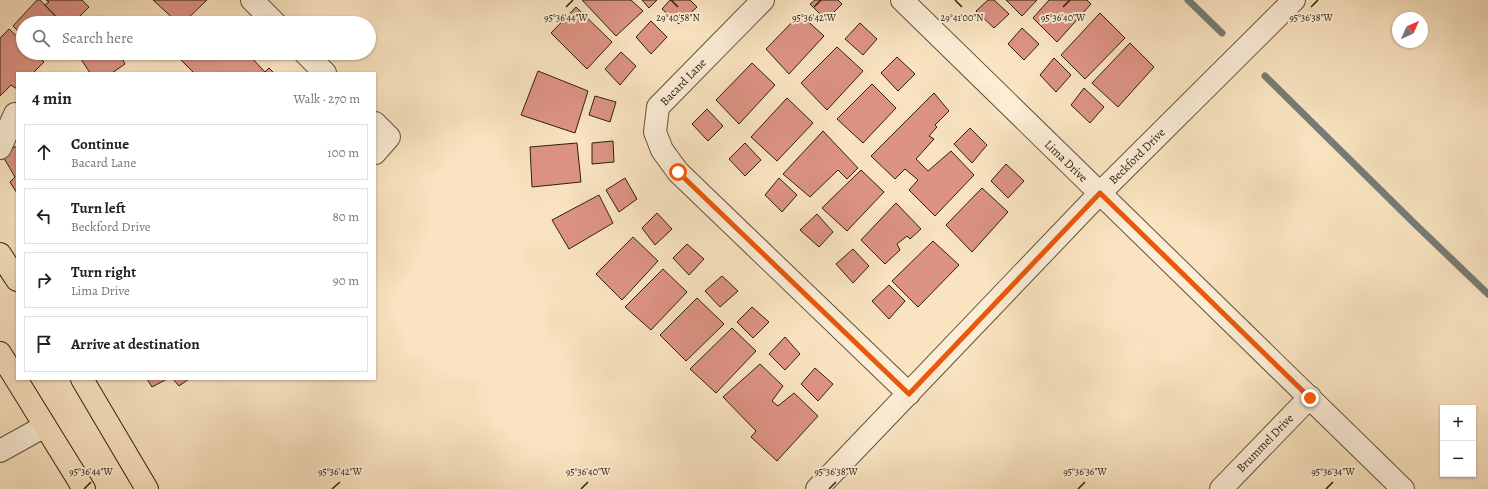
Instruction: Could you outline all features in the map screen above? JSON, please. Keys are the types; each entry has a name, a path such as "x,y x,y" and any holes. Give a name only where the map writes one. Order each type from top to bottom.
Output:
{"main road":[{"path":"0,254 16,278"},
{"path":"3,363 45,426 84,489"},
{"path":"83,380 147,489"}],"street":[{"path":"252,0 268,16"},
{"name":"Bacard Lane","path":"763,0 658,107 655,132 662,150 678,172 909,394"},
{"name":"Lima Drive","path":"902,0 1403,489"},
{"name":"Beckford Drive","path":"817,489 1100,193 1294,0"},
{"path":"312,60 324,72"},
{"path":"0,148 11,115"},
{"path":"376,124 389,137 376,152"},
{"name":"Brummel Drive","path":"1221,489 1310,398"},
{"path":"0,451 45,426"}],"building":[{"path":"37,0 40,0 55,16 22,16"},
{"path":"46,0 82,0 89,7 80,16 55,16 45,5 49,2"},
{"path":"153,0 207,0 190,16 170,16"},
{"path":"582,0 631,0 643,11 616,36"},
{"path":"642,0 657,0 649,8"},
{"path":"670,0 690,0 697,7 679,24 662,9"},
{"path":"815,0 838,0 842,4 826,20 810,4"},
{"path":"988,0 994,0 1009,14 994,28 976,11"},
{"path":"1006,0 1037,0 1022,16"},
{"path":"1049,0 1087,0 1091,4 1057,42 1033,18"},
{"path":"576,7 612,42 587,69 551,33"},
{"path":"1100,13 1125,38 1085,79 1061,55"},
{"path":"800,14 824,36 789,74 766,49"},
{"path":"651,21 667,37 651,54 636,37"},
{"path":"860,23 877,39 863,55 845,39"},
{"path":"1022,28 1039,44 1024,60 1008,44"},
{"path":"9,29 16,36 16,60 42,60 44,62 34,72 16,72 16,88 11,85 0,96 0,38"},
{"path":"1130,43 1154,67 1118,107 1092,83"},
{"path":"837,47 863,71 827,110 801,83"},
{"path":"621,52 636,66 620,85 605,69"},
{"path":"897,57 915,74 898,91 881,73"},
{"path":"1054,58 1071,75 1056,92 1040,75"},
{"path":"82,60 123,60 125,64 113,72 89,72"},
{"path":"181,60 254,60 265,72 193,72"},
{"path":"752,63 775,85 739,124 716,100"},
{"path":"269,68 273,72 265,72"},
{"path":"538,71 588,91 575,133 521,115"},
{"path":"872,84 896,108 863,143 837,119"},
{"path":"1084,88 1104,107 1090,123 1071,105"},
{"path":"934,93 949,111 935,125 937,127 929,136 934,139 916,159 928,171 951,151 974,175 935,216 909,190 918,180 905,169 895,179 871,156"},
{"path":"595,96 616,102 610,122 589,115"},
{"path":"787,98 813,123 777,161 751,137"},
{"path":"707,109 723,126 708,141 692,124"},
{"path":"970,128 987,145 972,163 954,144"},
{"path":"823,131 858,168 847,179 838,170 810,197 783,174"},
{"path":"613,141 614,162 592,164 592,143"},
{"path":"577,143 581,182 532,187 530,147"},
{"path":"745,143 761,160 745,176 729,159"},
{"path":"16,146 16,191 10,182 15,177 1,153"},
{"path":"1006,164 1024,181 1008,198 991,181"},
{"path":"861,170 884,192 847,231 822,208"},
{"path":"625,178 637,199 619,212 606,190"},
{"path":"779,178 797,195 782,212 765,195"},
{"path":"982,188 1008,212 972,252 946,225"},
{"path":"599,195 613,223 569,249 552,220"},
{"path":"896,203 921,229 910,239 907,236 897,244 900,250 885,264 861,240"},
{"path":"657,213 672,229 655,245 642,228"},
{"path":"817,214 833,232 819,247 800,230"},
{"path":"633,237 658,261 622,300 596,274"},
{"path":"933,241 959,265 918,307 892,281"},
{"path":"687,244 704,259 689,275 673,258"},
{"path":"853,249 869,266 853,283 836,264"},
{"path":"663,269 687,292 651,330 625,307"},
{"path":"722,276 738,291 720,307 705,291"},
{"path":"889,285 905,301 889,319 872,301"},
{"path":"697,298 724,324 686,361 660,335"},
{"path":"752,307 769,322 753,338 737,322"},
{"path":"732,328 756,351 716,393 690,369"},
{"path":"785,337 800,354 785,370 769,354"},
{"path":"760,364 783,386 772,401 778,406 794,393 818,416 777,461 751,437 756,431 723,397"},
{"path":"815,368 833,384 818,401 801,384"},
{"path":"148,380 165,380 152,387"},
{"path":"174,380 188,380 179,386"}],"waterway":[{"path":"1188,0 1222,33"},
{"path":"1265,76 1488,294"}],"route":[{"path":"678,172 909,394 1100,193 1310,398"}]}
